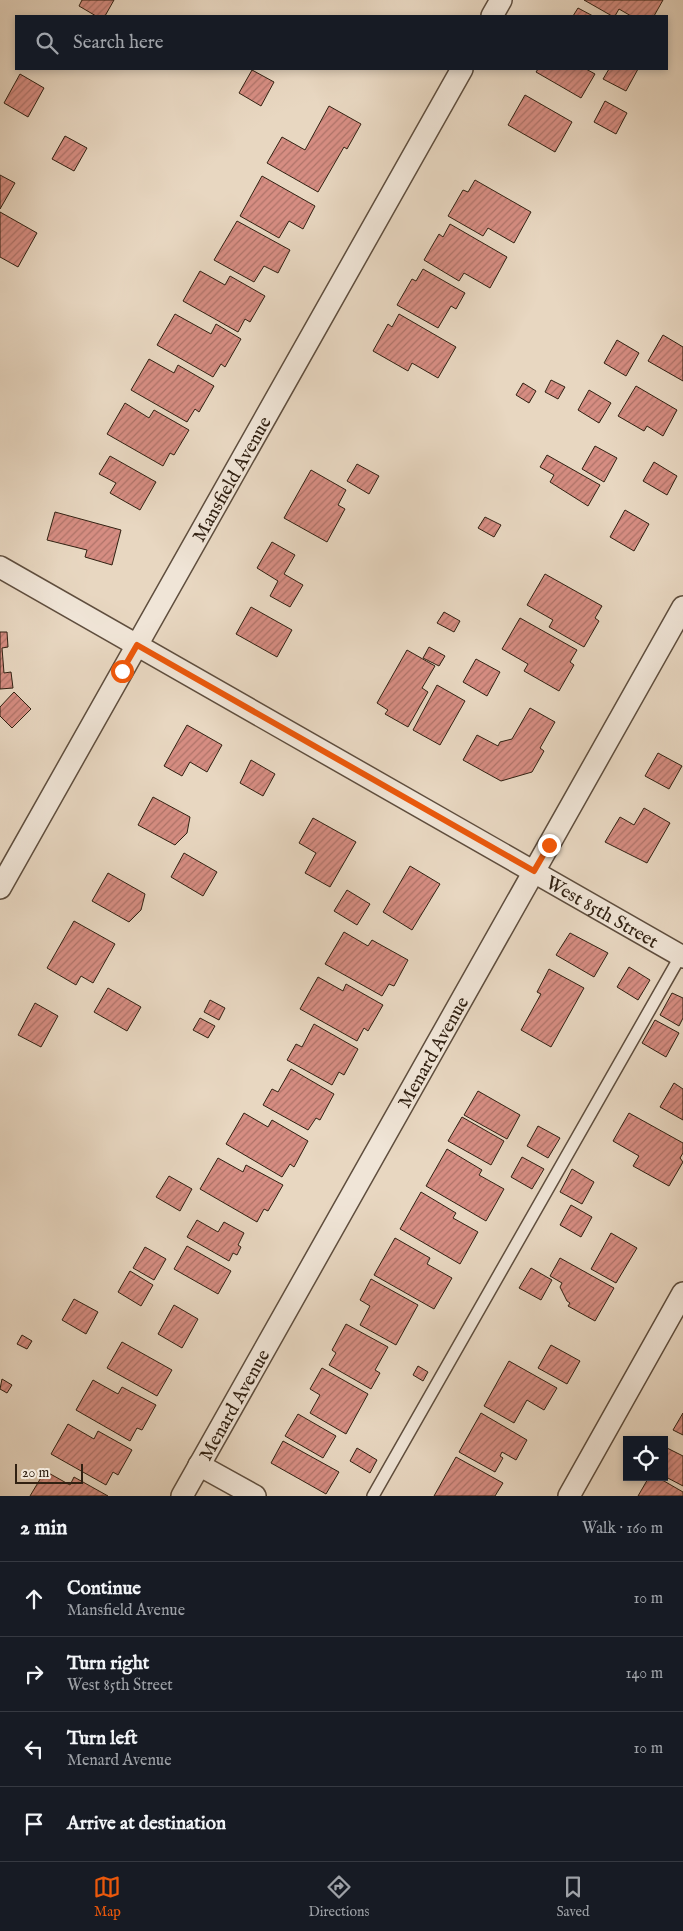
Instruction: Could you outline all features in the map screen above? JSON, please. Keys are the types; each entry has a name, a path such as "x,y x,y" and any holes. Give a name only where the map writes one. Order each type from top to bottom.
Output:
{"street":[{"path":"493,15 501,0"},
{"name":"Mansfield Avenue","path":"0,888 461,70"},
{"name":"West 85th Street","path":"0,567 682,956"},
{"name":"Menard Avenue","path":"182,1496 683,607"},
{"path":"569,1496 683,1294"},
{"path":"199,1465 255,1496"}],"lane":[{"path":"373,1496 682,956"}],"building":[{"path":"82,0 114,0 106,15 94,15 79,6"},
{"path":"584,0 663,0 655,15 629,15 619,9 616,15 610,15"},
{"path":"578,8 591,15 574,15"},
{"path":"252,70 274,82 261,106 239,93"},
{"path":"537,70 588,70 595,74 581,98 536,72"},
{"path":"608,70 637,70 626,91 603,79"},
{"path":"20,74 44,88 28,117 4,103"},
{"path":"525,95 572,122 555,152 508,125"},
{"path":"605,101 627,113 616,134 594,122"},
{"path":"329,106 361,124 347,149 344,147 318,192 267,163 282,137 305,150"},
{"path":"65,136 87,148 74,171 52,159"},
{"path":"0,175 15,183 0,209"},
{"path":"262,176 315,206 303,229 289,221 279,238 240,216"},
{"path":"475,180 531,212 514,243 488,228 483,236 448,216 463,190 468,192"},
{"path":"0,212 37,233 18,267 0,257"},
{"path":"237,221 290,250 278,273 264,266 254,282 214,260"},
{"path":"450,224 507,257 490,288 464,273 459,281 424,260 439,234 443,237"},
{"path":"423,269 465,293 456,309 451,306 438,328 397,305 412,279 416,281"},
{"path":"200,271 225,285 230,276 265,296 250,322 245,319 238,332 183,301"},
{"path":"175,314 211,334 216,324 241,339 225,367 221,364 213,377 157,345"},
{"path":"399,314 456,347 438,378 412,363 408,371 373,351 388,324 392,327"},
{"path":"663,335 683,347 683,381 648,361"},
{"path":"617,340 639,353 626,376 604,363"},
{"path":"149,359 174,373 178,365 214,386 199,412 195,409 187,422 131,390"},
{"path":"551,380 565,387 558,399 545,392"},
{"path":"523,383 536,391 529,403 516,395"},
{"path":"636,386 677,410 663,436 647,426 644,431 618,416"},
{"path":"589,390 611,403 599,423 578,410"},
{"path":"125,403 149,418 154,410 189,430 174,455 170,453 163,466 107,434"},
{"path":"595,446 617,458 604,482 582,469"},
{"path":"547,455 600,485 588,506 550,482 554,475 540,467"},
{"path":"110,456 156,482 140,510 110,493 116,483 99,474"},
{"path":"654,462 677,476 667,495 643,481"},
{"path":"357,464 379,476 369,494 347,481"},
{"path":"311,470 346,490 338,505 345,509 327,542 284,518"},
{"path":"625,510 649,524 634,551 610,537"},
{"path":"55,512 121,530 112,565 85,557 87,550 47,540"},
{"path":"485,517 501,525 494,537 478,528"},
{"path":"272,542 295,555 284,574 303,585 290,607 270,596 278,581 257,568"},
{"path":"545,574 602,606 595,618 599,621 584,647 549,627 553,620 527,605"},
{"path":"251,607 292,630 277,657 236,634"},
{"path":"444,612 460,621 454,632 437,623"},
{"path":"520,618 577,650 570,662 574,665 559,691 524,671 528,664 502,649"},
{"path":"0,632 7,632 8,647 2,648 4,673 11,672 13,688 0,689"},
{"path":"429,647 445,656 439,666 423,658"},
{"path":"407,650 435,666 422,688 428,692 408,727 385,714 388,710 377,703"},
{"path":"476,659 500,672 487,696 463,682"},
{"path":"437,685 465,701 440,745 413,730"},
{"path":"14,692 31,709 12,728 0,716 0,707"},
{"path":"530,708 555,722 540,748 544,751 532,772 501,781 463,760 477,735 498,746 500,742 512,739"},
{"path":"187,725 222,745 207,772 190,762 182,776 164,766"},
{"path":"658,753 682,766 669,789 645,776"},
{"path":"251,760 275,774 263,796 240,783"},
{"path":"153,797 190,817 187,833 175,845 138,825"},
{"path":"644,808 670,823 647,863 605,842 620,817 634,825"},
{"path":"313,818 356,842 330,887 305,873 316,853 299,843"},
{"path":"184,853 217,872 203,896 171,877"},
{"path":"410,866 440,884 412,930 383,912"},
{"path":"108,873 145,894 141,910 129,922 92,901"},
{"path":"347,890 370,904 357,925 334,911"},
{"path":"74,921 115,944 93,983 81,976 76,985 47,968"},
{"path":"344,932 368,946 372,940 408,960 394,986 389,984 382,996 325,964"},
{"path":"570,933 608,953 594,977 556,955"},
{"path":"629,967 650,980 638,1000 617,987"},
{"path":"549,969 584,988 551,1047 521,1030 541,994 537,992"},
{"path":"318,977 343,991 346,984 383,1005 368,1031 364,1028 357,1041 300,1009"},
{"path":"108,988 141,1007 127,1031 94,1012"},
{"path":"672,993 683,998 683,1018 679,1026 660,1015"},
{"path":"210,1000 225,1008 219,1020 204,1012"},
{"path":"35,1003 58,1016 41,1047 18,1035"},
{"path":"200,1018 215,1026 208,1038 193,1030"},
{"path":"655,1020 679,1033 666,1057 642,1043"},
{"path":"314,1024 358,1049 344,1075 339,1072 332,1085 287,1060 296,1044 302,1047"},
{"path":"291,1069 334,1094 320,1120 316,1118 308,1130 263,1105 272,1089 278,1092"},
{"path":"674,1083 683,1089 683,1120 660,1107"},
{"path":"478,1091 520,1115 507,1139 464,1115"},
{"path":"244,1113 268,1127 272,1120 308,1141 294,1167 290,1164 282,1177 226,1144"},
{"path":"629,1113 683,1143 683,1153 680,1158 683,1162 669,1186 633,1166 639,1156 613,1141"},
{"path":"462,1117 504,1141 491,1165 448,1141"},
{"path":"538,1126 560,1138 548,1158 527,1146"},
{"path":"447,1149 482,1170 479,1175 504,1189 486,1221 426,1186"},
{"path":"522,1157 544,1169 532,1189 511,1177"},
{"path":"218,1158 243,1172 246,1165 283,1185 268,1211 264,1209 257,1222 200,1189"},
{"path":"572,1169 594,1182 582,1204 560,1192"},
{"path":"169,1176 192,1189 180,1211 156,1197"},
{"path":"421,1192 456,1213 453,1218 478,1232 460,1264 400,1229"},
{"path":"571,1205 592,1217 581,1237 560,1225"},
{"path":"197,1220 218,1232 224,1222 244,1233 238,1245 241,1247 237,1255 233,1253 229,1261 187,1237"},
{"path":"611,1233 637,1248 616,1283 591,1269"},
{"path":"395,1238 430,1258 427,1264 452,1278 434,1309 374,1275"},
{"path":"187,1246 231,1271 218,1294 174,1269"},
{"path":"145,1247 166,1259 154,1280 133,1268"},
{"path":"560,1258 614,1288 595,1321 568,1306 570,1303 560,1287 562,1283 550,1276"},
{"path":"531,1268 552,1280 541,1300 519,1288"},
{"path":"130,1271 153,1285 141,1306 118,1292"},
{"path":"371,1279 418,1305 396,1345 360,1325 370,1306 360,1300"},
{"path":"74,1299 98,1312 86,1334 62,1320"},
{"path":"174,1305 198,1319 182,1348 158,1334"},
{"path":"346,1324 388,1347 375,1370 380,1373 371,1389 329,1365 336,1353 332,1350"},
{"path":"22,1335 32,1341 27,1349 17,1344"},
{"path":"122,1342 172,1370 157,1396 107,1368"},
{"path":"551,1345 580,1361 567,1384 538,1368"},
{"path":"509,1361 557,1388 544,1410 527,1400 514,1423 484,1406"},
{"path":"418,1366 428,1372 423,1381 413,1375"},
{"path":"322,1368 368,1394 346,1434 310,1413 320,1395 310,1389"},
{"path":"2,1379 12,1385 7,1393 0,1389"},
{"path":"93,1380 118,1394 122,1387 156,1405 142,1430 137,1428 130,1441 76,1410"},
{"path":"481,1413 527,1440 516,1460 502,1452 500,1456 503,1458 495,1472 459,1452"},
{"path":"683,1413 683,1435 673,1430"},
{"path":"298,1414 336,1436 323,1458 285,1436"},
{"path":"68,1424 94,1439 98,1431 132,1450 118,1475 113,1472 106,1485 51,1454"},
{"path":"283,1441 339,1472 326,1494 271,1463"},
{"path":"357,1448 377,1460 370,1473 350,1461"},
{"path":"668,1448 683,1456 683,1486 668,1478"},
{"path":"456,1457 503,1483 495,1496 434,1496"},
{"path":"45,1471 70,1485 74,1477 108,1496 30,1496"},
{"path":"647,1481 664,1481 683,1492 683,1496 638,1496"}],"route":[{"path":"122,671 137,645 534,871 549,845"}]}
